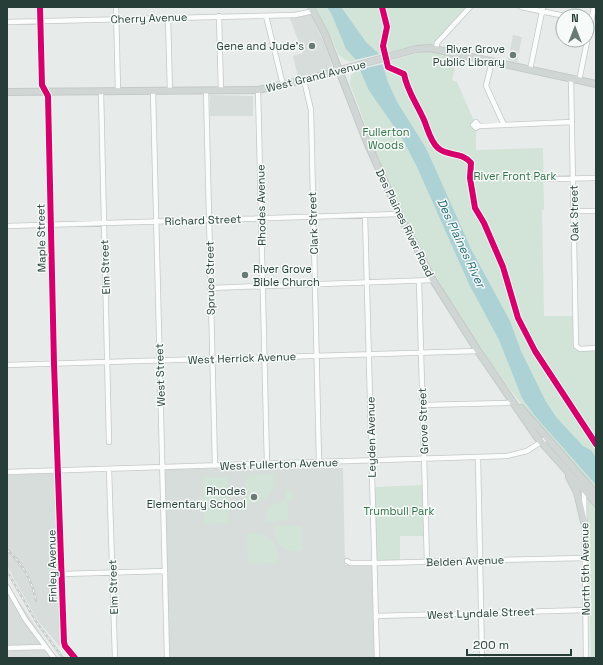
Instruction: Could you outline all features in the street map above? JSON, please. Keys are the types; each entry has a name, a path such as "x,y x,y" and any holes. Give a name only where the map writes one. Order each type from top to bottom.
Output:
{"main road":[{"name":"Des Plaines River Road","path":"312,9 325,34 340,70 366,140 400,214 433,280 478,351 514,402 563,466 596,503"},
{"name":"West Grand Avenue","path":"7,92 258,90 304,80 416,50 436,48 596,84"},
{"name":"Des Plaines River Road","path":"544,440 596,494"},
{"path":"563,466 577,492 584,522"}],"street":[{"name":"Maple Street","path":"40,7 42,85 48,96 58,471"},
{"path":"116,7 118,91"},
{"path":"436,48 437,43 470,7"},
{"path":"521,7 542,9 555,13"},
{"name":"Cherry Avenue","path":"7,22 294,15 312,9"},
{"path":"530,70 542,9"},
{"path":"219,16 221,91"},
{"path":"266,16 283,85"},
{"path":"168,18 170,91"},
{"path":"578,81 585,48"},
{"path":"492,61 486,86 504,125"},
{"name":"Oak Street","path":"571,79 577,347 596,348"},
{"name":"Clark Street","path":"304,80 310,110 319,462"},
{"name":"Rhodes Avenue","path":"258,90 267,464"},
{"name":"Elm Street","path":"101,91 109,442"},
{"name":"West Street","path":"153,91 167,658"},
{"name":"Spruce Street","path":"206,91 215,466"},
{"path":"479,126 572,122"},
{"path":"546,179 596,178"},
{"path":"574,211 596,211"},
{"name":"Richard Street","path":"7,226 400,214"},
{"name":"Leyden Avenue","path":"365,215 377,658"},
{"path":"210,288 433,280"},
{"name":"Grove Street","path":"419,281 427,562"},
{"name":"West Herrick Avenue","path":"7,365 478,351"},
{"path":"423,405 514,402"},
{"name":"West Fullerton Avenue","path":"7,472 516,455 527,451 544,440"},
{"path":"478,457 482,658"},
{"name":"Elm Street","path":"109,469 115,658"},
{"name":"Finley Avenue","path":"58,471 60,477 64,643 75,658"},
{"name":"North 5th Avenue","path":"584,480 586,658"},
{"name":"Belden Avenue","path":"347,560 350,563 584,558"},
{"path":"62,574 165,571"},
{"path":"8,590 25,619 54,658"},
{"name":"West Lyndale Street","path":"376,616 586,610"},
{"path":"7,648 45,647"}],"shaded area":[{"path":"310,13 325,45 332,65 328,69 298,77 293,56 303,53 289,16"},
{"path":"513,35 522,37 517,62 508,60"},
{"path":"210,95 253,96 253,116 210,116"},
{"path":"343,468 345,565 373,564 377,658 169,658 165,469"},
{"path":"57,473 60,647 38,621 7,566 7,475"},
{"path":"7,579 10,588 57,658 7,658"}],"green space":[{"path":"316,7 466,7 433,44 406,48 351,62 345,60 339,55"},
{"path":"422,52 437,52 458,57 452,80 457,82 474,121 471,126 476,130 476,150 543,148 544,210 542,210 544,316 573,316 575,348 578,351 596,350 596,490 516,398 469,331 420,247 371,141 350,84 351,75 358,70"},
{"path":"275,474 271,493 259,502 246,504 245,479 250,475"},
{"path":"203,477 228,477 229,523 204,524"},
{"name":"Trumbull Park","path":"424,485 425,536 400,536 400,561 378,561 376,558 374,487"},
{"path":"285,490 292,490 293,500 287,501 289,520 266,522 266,512 271,505 285,501"},
{"path":"587,496 596,507 596,658 591,658"},
{"path":"274,526 299,526 301,528 302,551 285,549 281,546 276,538"},
{"path":"246,533 260,534 270,539 274,543 276,549 277,563 252,564 248,560"}],"water":[{"name":"Des Plaines River","path":"327,7 341,7 366,42 379,54 388,82 397,102 426,148 472,251 510,321 521,351 545,400 556,417 583,446 591,450 596,458 596,485 535,416 522,398 499,340 469,284 417,167 402,138 368,89 356,60 346,49"}],"pier":[{"path":"380,54 383,64 358,70 355,60"}],"railway":[{"path":"7,550 26,573 35,594 36,601"},
{"path":"7,571 37,623 63,658"}],"cycle path":[{"path":"40,7 42,85 48,96 54,364 64,642 65,646 75,658"},
{"path":"382,7 387,27 383,46 388,67 404,74 410,92 435,145 442,151 459,155 471,163 470,178 475,208 484,223 503,267 518,318 535,351 596,444"}],"place":[{"name":"Gene and Jude's","path":"312,46"},
{"name":"River Grove Public Library","path":"513,55"},
{"name":"River Grove Bible Church","path":"245,275"},
{"name":"Rhodes Elementary School","path":"254,497"}],"park label":[{"name":"Fullerton Woods","path":"386,138"},
{"name":"River Front Park","path":"515,176"}]}
